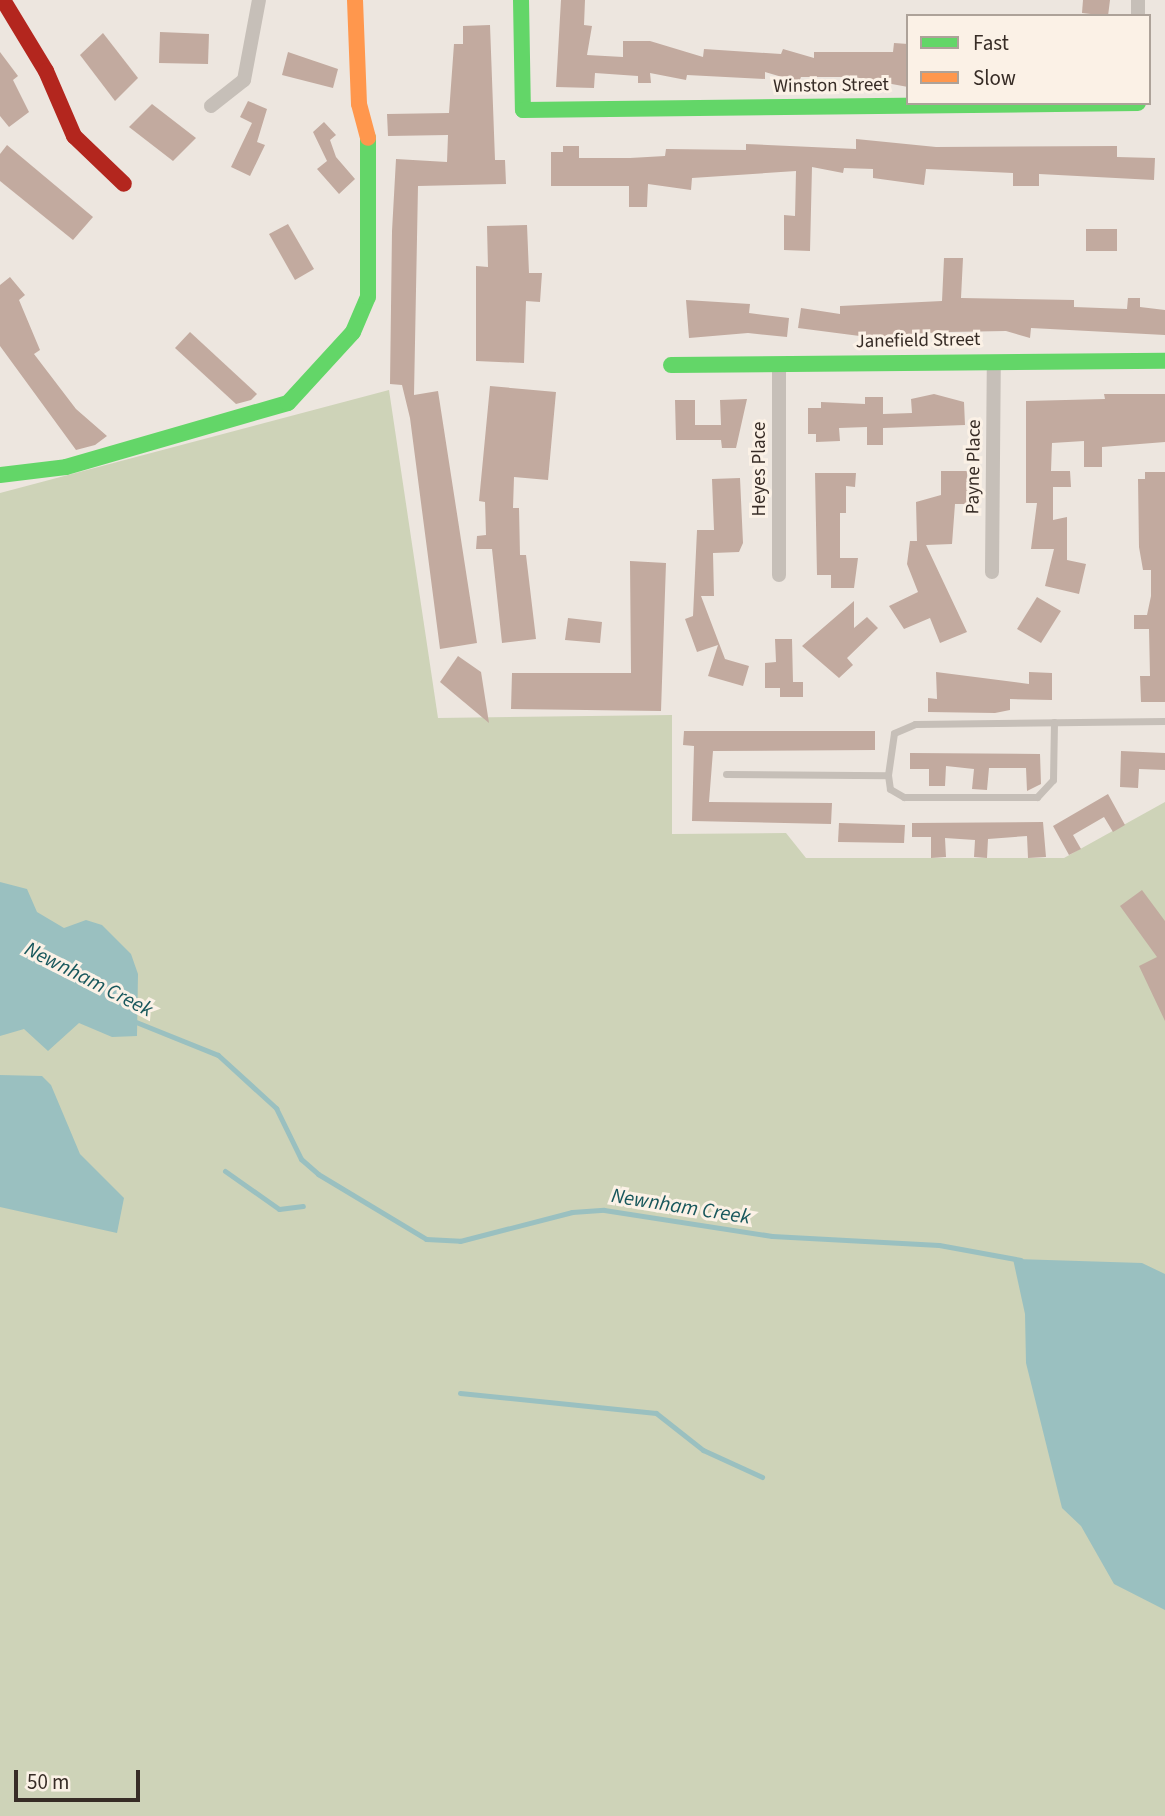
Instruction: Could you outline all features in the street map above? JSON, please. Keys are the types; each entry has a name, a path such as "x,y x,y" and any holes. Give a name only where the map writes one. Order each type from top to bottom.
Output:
{"street":[{"path":"4,0 46,71 74,136 124,184"},
{"path":"211,106 244,80 258,0"},
{"path":"0,475 66,467 268,411 307,388 353,332 368,297 369,125 359,104 355,0"},
{"name":"Winston Street","path":"521,0 523,110 962,105"},
{"name":"Janefield Street","path":"671,365 1165,361"},
{"name":"Payne Place","path":"992,572 994,362"},
{"name":"Heyes Place","path":"779,364 779,575"}],"lane":[{"path":"1054,722 1053,780 1037,797 904,797 890,789 889,742 901,727 1054,722 1165,720"},
{"path":"726,774 888,775"}],"green space":[{"path":"389,390 438,718 672,715 672,834 786,833 806,858 1064,858 1165,802 1165,1816 0,1816 0,493"}],"water":[{"path":"0,882 27,889 37,912 64,928 86,920 102,925 131,954 138,974 137,1036 112,1037 79,1023 48,1051 24,1029 0,1036"},
{"path":"0,1075 42,1076 51,1085 80,1154 124,1198 117,1233 0,1207"},
{"path":"1013,1259 1142,1263 1165,1274 1165,1610 1114,1584 1081,1526 1062,1508 1026,1363 1025,1314"}],"building":[{"path":"561,0 585,0 584,25 592,26 587,55 623,57 623,41 650,41 703,57 704,49 781,54 783,49 814,58 814,52 893,52 894,43 906,44 906,87 854,77 801,77 799,82 765,72 765,79 687,75 686,80 650,73 651,83 638,83 638,76 595,73 594,88 556,87"},
{"path":"1083,0 1110,0 1108,14 1082,13"},
{"path":"490,25 495,160 505,160 506,184 418,186 414,395 438,391 477,643 440,649 410,418 402,385 390,384 392,231 396,159 447,162 448,135 388,136 387,114 449,113 454,44 463,44 463,26"},
{"path":"160,32 209,34 208,64 159,63"},
{"path":"103,33 138,78 115,101 80,55"},
{"path":"0,52 18,76 13,80 29,112 9,127 0,116"},
{"path":"288,52 338,69 333,88 282,75"},
{"path":"248,101 267,109 257,142 265,145 250,176 231,167 252,123 240,117"},
{"path":"152,104 196,138 173,161 129,127"},
{"path":"324,122 336,135 330,140 336,157 355,179 339,194 317,169 327,161 313,132"},
{"path":"856,139 936,147 1117,146 1117,157 1155,158 1154,180 1039,174 1039,186 1013,186 1013,173 926,169 924,185 873,178 873,169 844,168 843,173 812,167 810,251 784,250 784,215 795,216 796,171 692,178 691,190 648,184 647,207 629,207 629,186 551,186 551,152 563,152 563,146 579,146 579,158 630,158 665,156 666,149 746,150 746,144 856,149"},
{"path":"7,145 93,217 73,240 0,181 0,154"},
{"path":"288,224 314,269 295,280 269,234"},
{"path":"527,225 529,273 542,273 540,302 526,301 524,363 476,361 476,266 488,267 487,226"},
{"path":"1086,229 1117,229 1117,251 1086,251"},
{"path":"944,258 963,258 961,298 1074,300 1074,307 1127,309 1128,298 1140,298 1140,307 1165,310 1165,335 1031,328 1030,338 1006,331 948,332 906,334 906,342 798,328 801,308 840,314 840,306 942,301"},
{"path":"10,277 25,295 19,300 40,350 34,354 76,409 107,436 95,445 76,450 0,346 0,285"},
{"path":"686,300 750,304 749,313 789,318 787,337 748,333 689,338"},
{"path":"190,332 257,394 251,400 236,404 175,348"},
{"path":"490,386 556,392 548,480 514,477 513,508 519,508 520,555 526,555 536,639 502,643 492,549 476,549 477,536 486,535 485,502 479,501"},
{"path":"934,394 964,402 965,425 883,428 883,445 867,445 867,427 839,428 840,441 816,442 816,434 808,434 808,408 821,408 821,402 865,404 865,397 883,397 883,414 912,413 911,399"},
{"path":"1104,394 1165,394 1165,442 1102,447 1102,467 1084,467 1084,441 1052,443 1051,471 1070,471 1071,487 1053,487 1053,520 1067,517 1067,560 1086,564 1079,594 1045,586 1054,549 1031,549 1037,503 1026,503 1026,401 1105,399"},
{"path":"747,399 736,448 722,448 721,440 676,440 675,400 695,400 695,425 721,425 720,400"},
{"path":"941,471 967,471 968,504 955,504 952,544 926,545 967,632 940,643 930,618 904,629 889,606 918,592 907,564 910,541 917,541 916,502 941,495"},
{"path":"1145,472 1165,472 1165,702 1141,702 1140,676 1150,676 1149,629 1134,629 1134,615 1147,615 1151,596 1151,570 1143,570 1139,547 1138,479 1145,479"},
{"path":"815,473 856,473 855,487 846,486 846,513 840,513 840,558 858,558 854,588 831,588 831,575 817,575"},
{"path":"740,478 743,543 739,552 713,553 714,596 701,596 725,659 749,666 743,686 708,676 718,645 697,652 685,619 693,616 697,530 714,530 712,479"},
{"path":"630,561 666,563 661,711 511,709 512,673 631,673"},
{"path":"1037,597 1061,611 1041,643 1017,629"},
{"path":"854,601 854,628 867,617 878,628 847,658 853,665 839,678 802,646"},
{"path":"568,618 602,622 600,643 565,640"},
{"path":"775,639 792,639 793,682 803,682 803,697 780,697 780,688 765,688 765,663 776,662"},
{"path":"458,656 481,672 489,723 440,682"},
{"path":"936,672 1029,684 1029,672 1052,673 1052,700 1010,699 1010,710 995,713 928,712 928,698 937,699"},
{"path":"684,731 875,731 875,750 713,751 709,802 832,803 831,824 692,821 694,746 683,745"},
{"path":"1121,751 1165,753 1165,770 1139,769 1138,788 1120,787"},
{"path":"910,753 1040,754 1041,784 1027,791 1026,768 989,768 987,790 972,789 974,769 946,766 945,786 929,786 929,769 910,769"},
{"path":"1108,794 1125,825 1113,832 1104,817 1073,835 1081,849 1069,855 1053,826"},
{"path":"1043,822 1046,857 1028,858 1027,836 988,839 987,858 974,857 975,840 945,838 946,857 931,858 931,837 912,837 912,823"},
{"path":"839,823 905,825 904,843 838,842"},
{"path":"1142,890 1165,921 1165,1021 1139,966 1157,957 1120,906"}],"waterway":[{"name":"Newnham Creek","path":"136,1022 218,1055 276,1108 301,1159 318,1174 426,1239 460,1241 572,1212 604,1210 772,1236 939,1245 1021,1260"},
{"path":"225,1171 279,1209 303,1206"},
{"path":"460,1393 656,1413 703,1450 762,1477"}],"traffic: fast":[{"path":"521,0 523,110 962,105"},
{"path":"0,475 66,467 288,403 353,332 368,297 368,138"},
{"path":"671,365 1165,361"}],"traffic: slow":[{"path":"355,0 359,104 368,138"}],"traffic: jam":[{"path":"3,0 46,71 74,136 124,184"}]}
